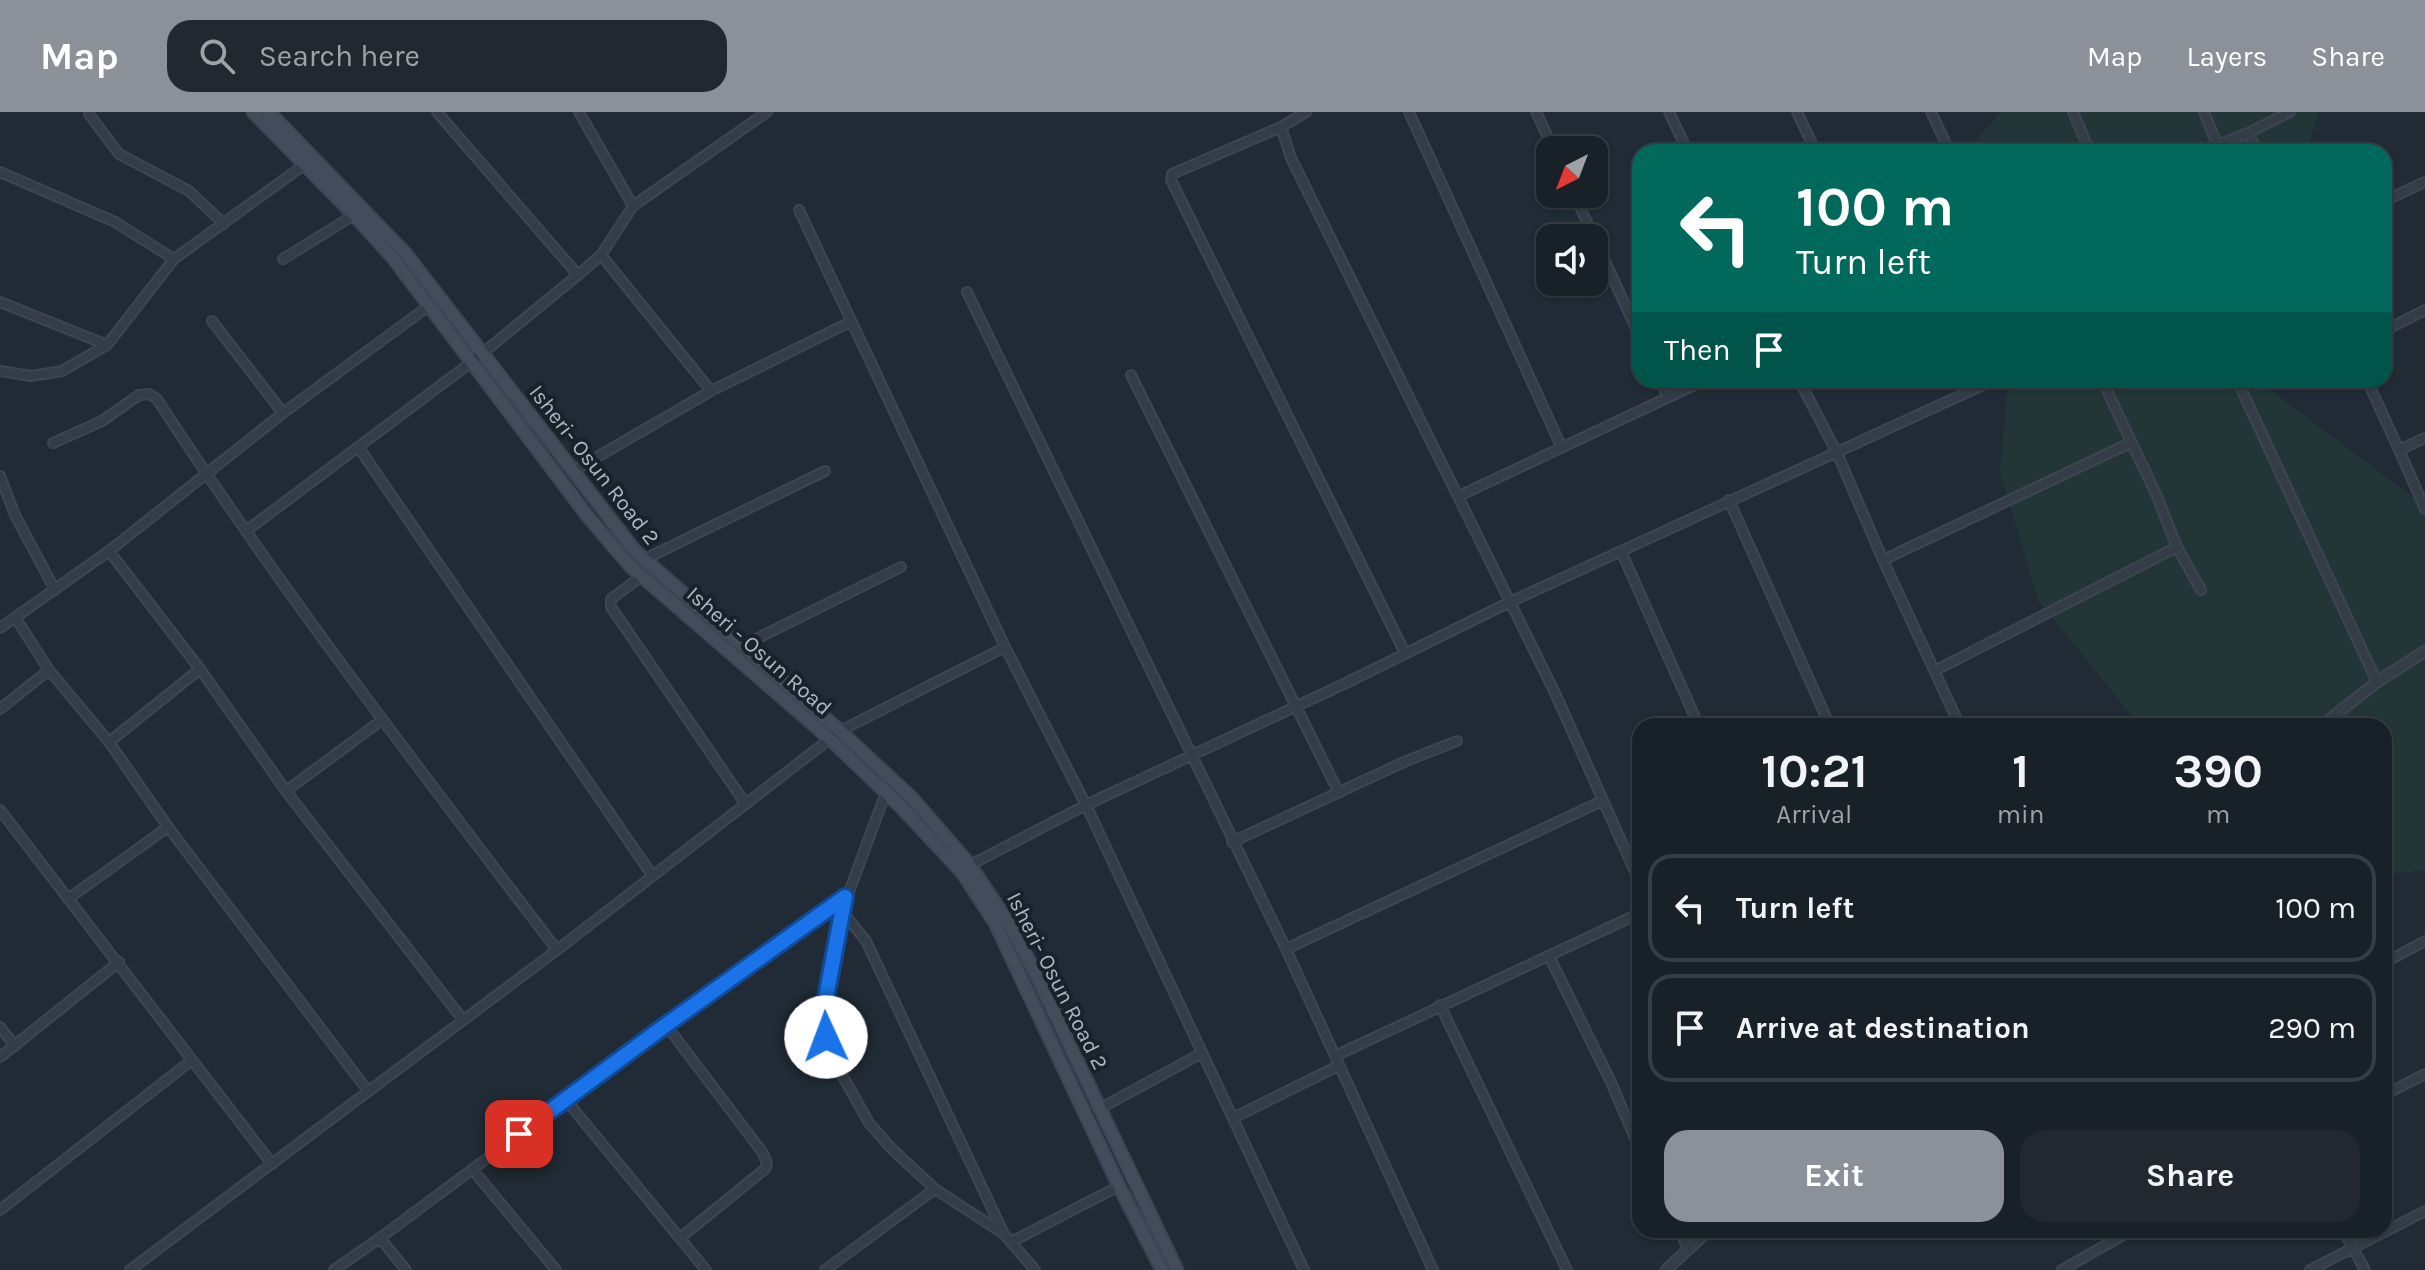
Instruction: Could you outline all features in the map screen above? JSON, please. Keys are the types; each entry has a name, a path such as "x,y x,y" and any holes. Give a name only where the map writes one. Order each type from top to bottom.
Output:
{"main road":[{"name":"Isheri - Osun Road","path":"253,112 354,215 478,358 589,518 642,576 830,739 886,792 961,871 995,923 1162,1270"},
{"name":"Isheri- Osun Road 2","path":"269,112 406,254 478,358 643,560 840,731 912,798 970,865 1009,924 1034,970 1177,1270"}],"street":[{"path":"437,112 578,275"},
{"path":"579,112 633,206"},
{"path":"246,531 478,358 578,275 601,255 633,206 767,112"},
{"path":"1306,112 1281,127 1172,174 1171,180 1405,653"},
{"path":"1409,112 1561,446"},
{"path":"1536,112 1547,136"},
{"path":"1669,112 1684,144"},
{"path":"1797,112 1812,144"},
{"path":"1931,112 1946,144"},
{"path":"2073,112 2087,144"},
{"path":"2204,112 2217,144 2290,112"},
{"path":"89,114 119,154 189,191 224,224"},
{"path":"1281,127 1291,158 1459,496 1632,866"},
{"path":"2248,133 2254,144"},
{"path":"0,371 31,376 62,371 107,345 174,259 304,165"},
{"path":"0,172 115,222 174,259"},
{"path":"2392,197 2425,182"},
{"path":"1580,208 1632,320"},
{"path":"799,210 1005,647 1086,805 1304,1270"},
{"path":"283,259 354,215"},
{"path":"601,255 711,391"},
{"path":"967,292 1286,949 1433,1270"},
{"path":"0,302 107,345"},
{"path":"0,628 109,551 283,413 430,305"},
{"path":"2392,327 2425,310"},
{"path":"212,321 283,413"},
{"path":"573,471 711,391 850,322"},
{"path":"1131,375 1339,793"},
{"path":"1664,388 1668,397"},
{"path":"1459,496 1688,388"},
{"path":"1803,388 1837,453 1957,718"},
{"path":"970,865 1086,805 1510,602 1977,388"},
{"path":"2106,388 2156,494 2177,547 2201,590"},
{"path":"2241,388 2377,682"},
{"path":"2371,388 2425,509"},
{"path":"53,443 102,421 139,395 149,394 157,399 206,474 382,720 557,950"},
{"path":"2399,450 2425,438"},
{"path":"1883,560 2130,443"},
{"path":"359,448 652,875"},
{"path":"643,560 825,471"},
{"path":"0,476 15,515 55,590"},
{"path":"1729,500 1826,718"},
{"path":"1936,670 2177,547"},
{"path":"109,551 200,669 286,791 463,1020"},
{"path":"1621,551 1695,718"},
{"path":"742,646 901,567"},
{"path":"642,576 615,594 611,607 745,803"},
{"path":"15,617 49,670 109,742 168,827 368,1091"},
{"path":"130,1270 557,950 840,731 1005,647"},
{"path":"2331,718 2377,682 2425,651"},
{"path":"109,742 200,669"},
{"path":"0,709 49,670"},
{"path":"286,791 382,720"},
{"path":"1232,842 1457,741"},
{"path":"886,792 842,911 822,1018 831,1055 869,1123 891,1148 935,1189 1004,1234 1035,1270"},
{"path":"1286,949 1602,801"},
{"path":"0,810 272,1164"},
{"path":"68,899 168,827"},
{"path":"334,1270 845,897"},
{"path":"842,911 866,941 1004,1234"},
{"path":"1335,1056 1632,917"},
{"path":"2392,959 2425,941"},
{"path":"1549,956 1632,1131"},
{"path":"0,1057 119,962"},
{"path":"1440,1005 1567,1270"},
{"path":"666,1025 763,1153 767,1163 765,1169 680,1238"},
{"path":"0,1027 15,1046"},
{"path":"1099,1109 1202,1053"},
{"path":"0,1210 192,1060"},
{"path":"1233,1118 1338,1066"},
{"path":"2392,1091 2425,1074"},
{"path":"566,1100 706,1270"},
{"path":"472,1169 556,1270"},
{"path":"1011,1242 1119,1186"},
{"path":"825,1270 935,1189"},
{"path":"2392,1228 2425,1211"},
{"path":"380,1238 406,1270"},
{"path":"1683,1238 1688,1249"},
{"path":"1666,1270 1700,1238"},
{"path":"2062,1270 2118,1238"},
{"path":"2347,1238 2365,1270"},
{"path":"2310,1270 2372,1238"}],"green space":[{"path":"2001,112 2319,112 2309,144 1973,144"},
{"path":"2007,388 2268,388 2425,506 2425,870 2392,874 2392,718 2134,718 2038,600 2000,473"}],"route":[{"path":"519,1134 845,897 822,1018 826,1037"}]}
